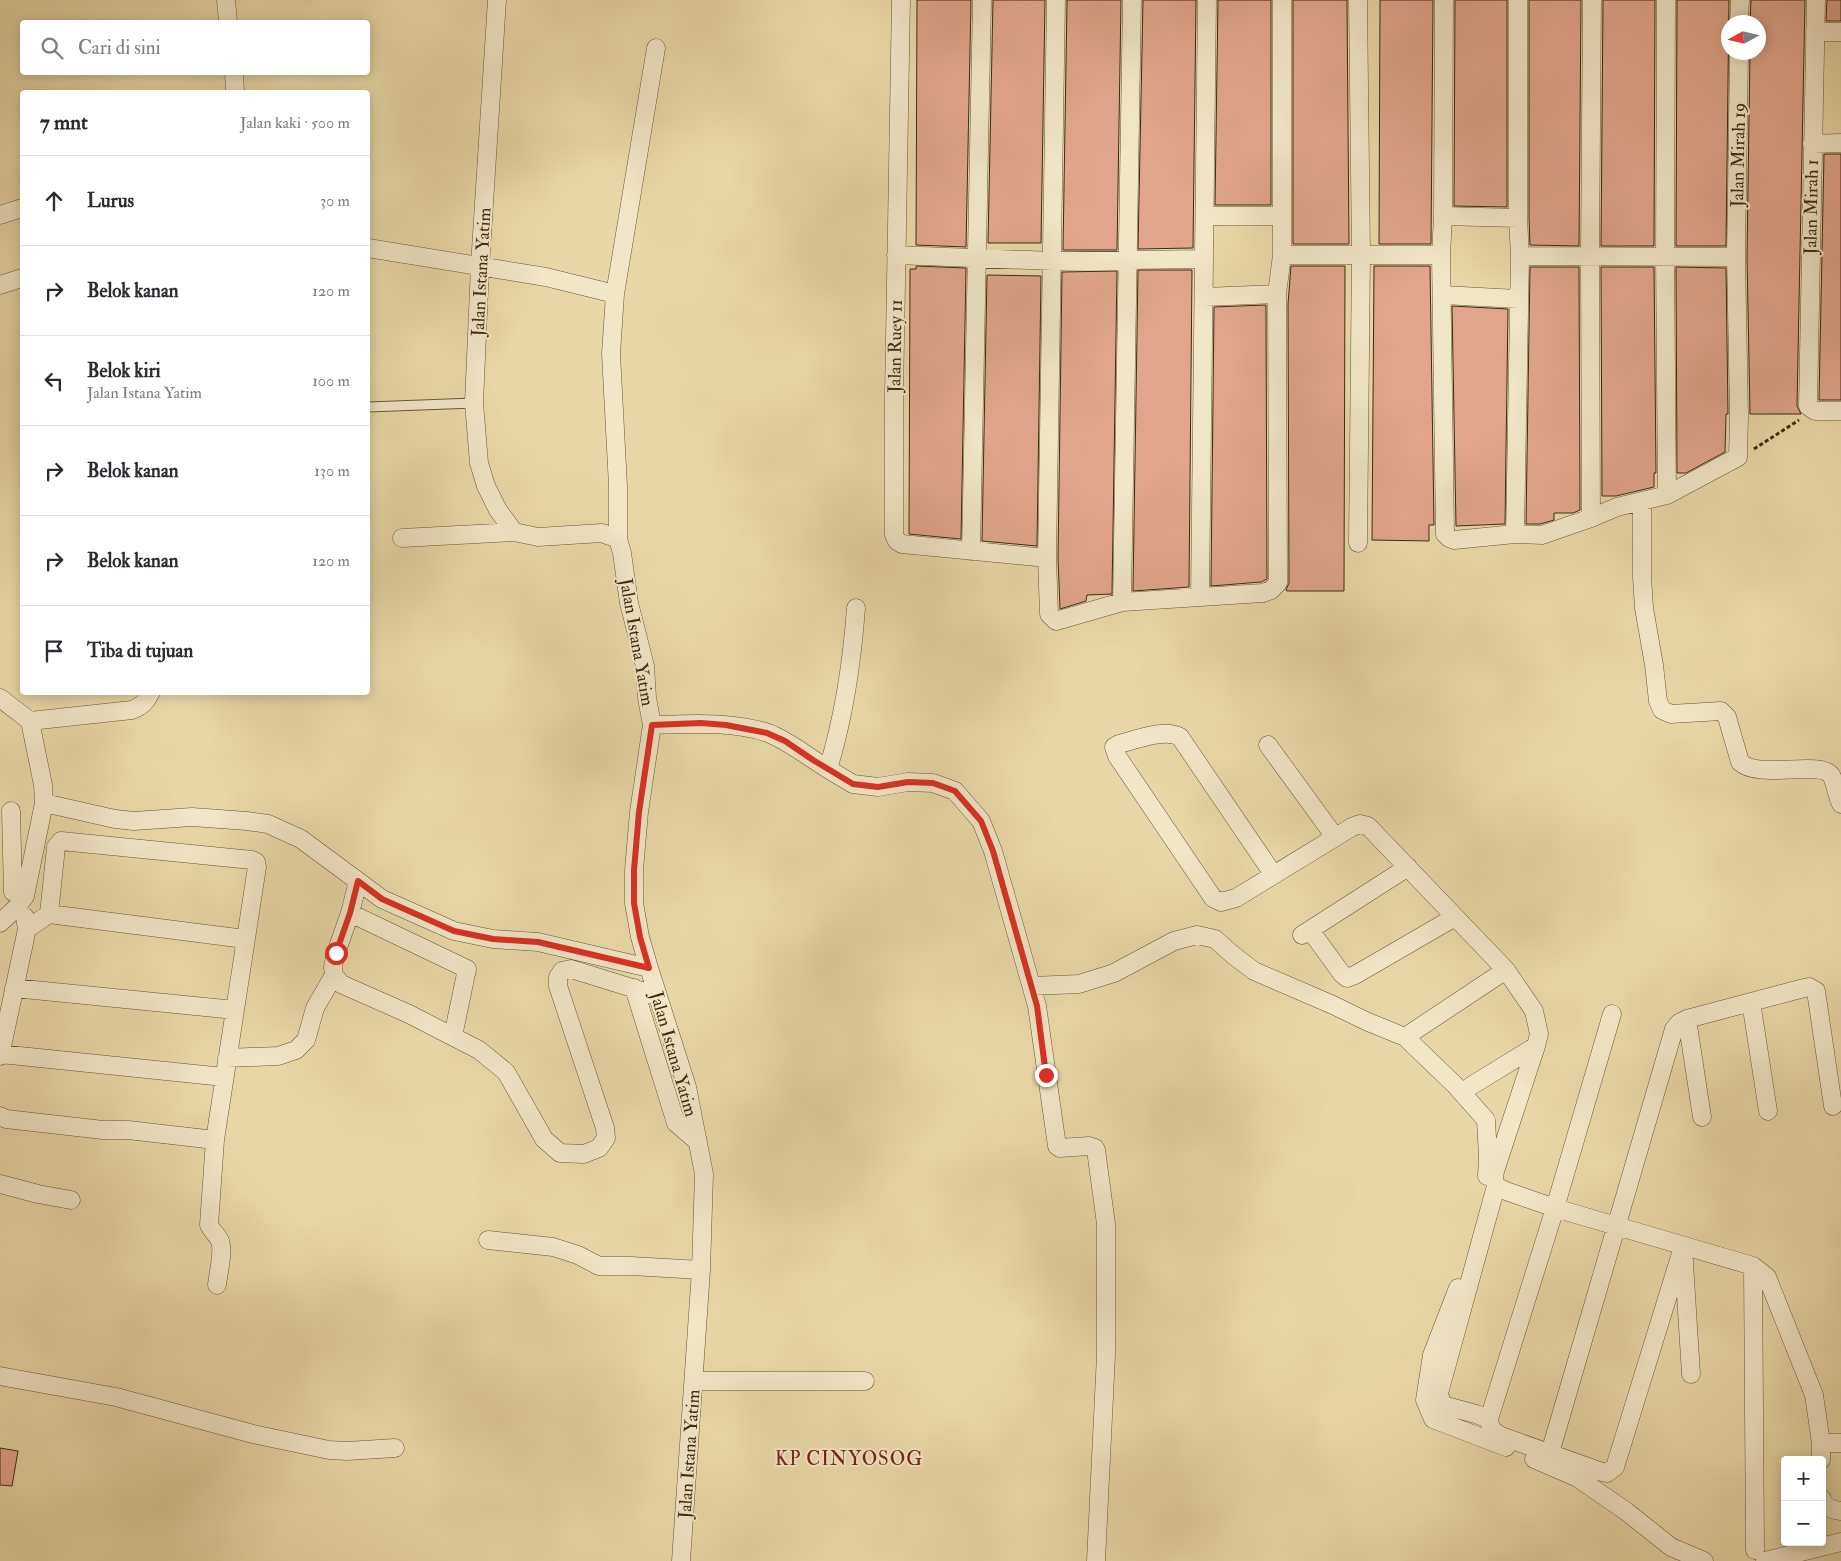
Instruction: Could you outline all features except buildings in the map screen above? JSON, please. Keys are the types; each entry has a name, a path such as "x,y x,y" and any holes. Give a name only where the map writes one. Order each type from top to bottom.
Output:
{"street":[{"path":"226,0 228,20"},
{"name":"Jalan Istana Yatim","path":"497,0 480,266 474,403 478,463 486,486 498,510 514,532"},
{"name":"Jalan Ruey 11","path":"901,0 896,255 894,535 897,541 902,544 1047,558"},
{"path":"971,551 982,0"},
{"path":"1056,0 1047,558 1048,614 1056,622 1122,602 1264,593 1271,590 1278,583 1278,294 1282,254 1282,0"},
{"path":"1122,602 1132,0"},
{"path":"1200,597 1206,216 1207,0"},
{"path":"1358,0 1361,255 1358,543"},
{"path":"1444,0 1444,216 1441,255 1445,534 1454,540 1515,534 1542,535 1617,507 1666,495 1738,458"},
{"path":"1515,534 1520,256 1518,218 1518,0"},
{"path":"1591,518 1590,257 1592,0"},
{"path":"1666,0 1666,495"},
{"path":"1740,0 1740,15"},
{"name":"Jalan Mirah 1","path":"1814,411 1808,406 1816,0"},
{"path":"1815,32 1841,32"},
{"name":"Jalan Istana Yatim","path":"656,48 616,294 611,354 618,486 618,539 622,553 629,603 645,666 647,698 652,725 639,812 634,870 634,903 640,937 687,1087 704,1174 701,1270 681,1561"},
{"name":"Jalan Mirah 19","path":"1738,458 1736,257 1739,60"},
{"path":"234,75 235,90"},
{"path":"1812,144 1841,143"},
{"path":"0,215 20,209"},
{"path":"1206,216 1281,216"},
{"path":"1444,216 1518,218"},
{"path":"370,248 546,277 616,294"},
{"path":"1282,254 1441,255"},
{"path":"896,255 1053,261 1204,258"},
{"path":"1520,256 1736,257"},
{"path":"0,285 20,279"},
{"path":"1204,297 1278,294"},
{"path":"1443,296 1518,299"},
{"path":"1814,411 1841,411"},
{"path":"1642,502 1644,608 1658,701 1662,710 1671,714 1720,711 1727,717 1740,762 1745,767 1826,772 1831,775 1841,804"},
{"path":"402,538 514,532 538,537 602,534 618,539"},
{"path":"828,769 853,650 856,608"},
{"path":"0,698 30,720 132,710 145,703 149,695"},
{"path":"0,923 15,900 25,896 43,807 43,784 30,720"},
{"path":"652,725 726,725 767,733 785,741 853,784 878,787 908,782 933,783 955,791 981,821 993,851 1037,1006 1057,1146 1060,1148 1089,1146 1095,1148 1106,1224 1106,1355 1096,1561"},
{"path":"1274,874 1180,737 1175,734 1163,733 1119,744 1114,747 1117,756 1213,898 1220,902 1228,901 1274,874 1335,837 1360,824 1368,826 1506,970 1534,1011 1538,1034 1536,1046 1495,1171 1494,1179 1496,1186 1440,1393 1442,1404 1489,1419"},
{"path":"1268,745 1335,837"},
{"path":"224,1077 0,1055 27,929 24,915 15,900 6,811 43,807 115,819 150,820 192,817 247,820 268,824 301,839 382,899 454,931 493,939 538,942 649,968"},
{"path":"49,914 56,846 61,840 252,860 256,862 257,867 215,1140 209,1225 213,1234 219,1239 221,1246 217,1285"},
{"path":"1408,867 1306,932 1342,974 1347,978 1355,975 1455,917"},
{"path":"358,881 350,913 336,953 333,967 334,976 341,984 409,1014 479,1050 506,1072 544,1139 560,1153 584,1154 599,1148 606,1138 605,1128 558,986 558,977 562,971 571,969 658,996"},
{"path":"350,913 467,969 453,1036"},
{"path":"27,929 49,914 245,939"},
{"path":"1032,986 1079,984 1114,973 1174,940 1197,935 1215,939 1232,955 1254,971 1368,1022 1408,1035 1486,1120 1488,1157 1486,1195 1469,1261 1432,1355 1424,1400 1433,1419 1578,1478 1627,1512 1671,1547 1704,1561"},
{"path":"1408,1035 1506,970"},
{"path":"227,1058 278,1056 296,1050 306,1040 315,1008 334,976"},
{"path":"1550,1453 1674,1029 1687,1019 1804,988 1809,987 1816,990 1833,1106"},
{"path":"14,988 234,1010"},
{"path":"634,988 676,1123 698,1142"},
{"path":"1751,1002 1768,1111"},
{"path":"1612,1014 1556,1208 1489,1419 1491,1429 1495,1433 1602,1472 1607,1472 1615,1467 1683,1247"},
{"path":"1687,1019 1702,1117"},
{"path":"1471,1086 1536,1046"},
{"path":"0,1116 6,1119 103,1130 128,1130 215,1140"},
{"path":"0,1184 71,1200"},
{"path":"1496,1186 1556,1208 1617,1225 1683,1247 1753,1266 1767,1278 1814,1395 1821,1451 1841,1443"},
{"path":"488,1240 553,1247 578,1255 599,1266 701,1270"},
{"path":"1683,1247 1691,1374"},
{"path":"1753,1266 1760,1555 1841,1542"},
{"path":"0,1376 116,1397 253,1434 320,1448 347,1451 395,1448"},
{"path":"694,1381 865,1381"},
{"path":"1822,1501 1830,1509 1841,1511"}],"lane":[{"path":"370,407 474,403"}],"path":[{"path":"1738,458 1814,411"}],"district":[{"name":"KP CINYOSOG","path":"849,1458"}],"route":[{"path":"336,953 350,913 358,881 382,899 454,931 493,939 538,942 649,968 640,937 634,903 634,870 639,812 652,725 701,723 726,725 767,733 785,741 853,784 878,787 908,782 933,783 955,791 981,821 993,851 1037,1006 1046,1075"}]}
